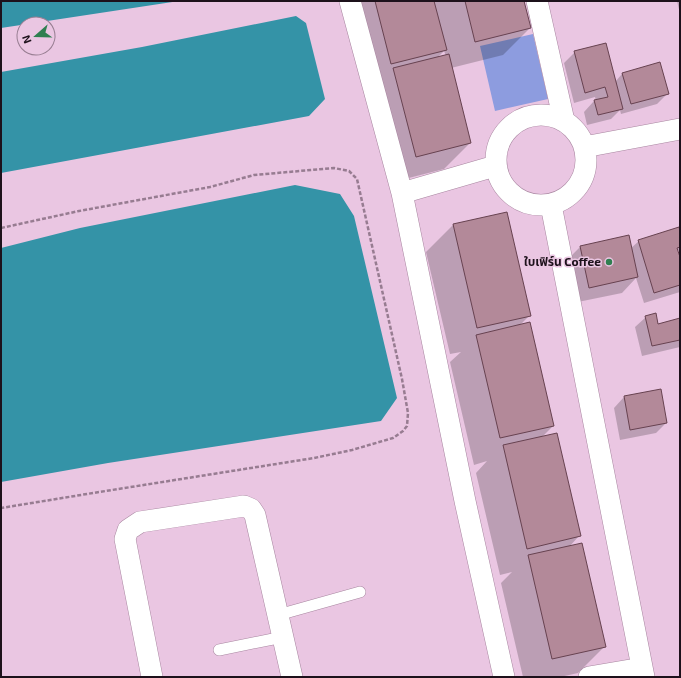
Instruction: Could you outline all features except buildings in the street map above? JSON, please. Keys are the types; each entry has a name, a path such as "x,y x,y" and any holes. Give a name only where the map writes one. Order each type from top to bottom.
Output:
{"street":[{"path":"350,1 402,193 465,502 504,677"},
{"path":"538,1 564,121"},
{"path":"548,115 564,121 576,132 584,147 586,162 583,177 576,190 564,200 551,205 536,206 521,202 509,193 500,181 495,166 496,150 503,134 515,122 531,116 548,115"},
{"path":"584,147 680,129"},
{"path":"402,193 495,166"},
{"path":"551,205 643,672 590,677"},
{"path":"152,677 125,539 128,530 140,522 244,506 251,509 255,515 292,677"}],"lane":[{"path":"278,615 360,592"},
{"path":"219,650 282,637"}],"path":[{"path":"1,228 79,211 210,187 254,175 334,168 349,171 357,179 402,379 408,413 407,426 393,438 352,450 314,458 93,492 1,508"}],"shaded area":[{"path":"1,1 179,1 56,20 56,16 16,16 16,26 1,28"},
{"path":"296,16 306,23 325,99 309,116 1,173 1,72 142,47"},
{"path":"533,34 548,99 495,111 480,46"},
{"path":"295,185 340,194 354,216 397,398 381,421 108,463 1,482 1,248 80,228"}],"place":[{"name":"ใบเฟิร์น Coffee","path":"609,262"}]}
